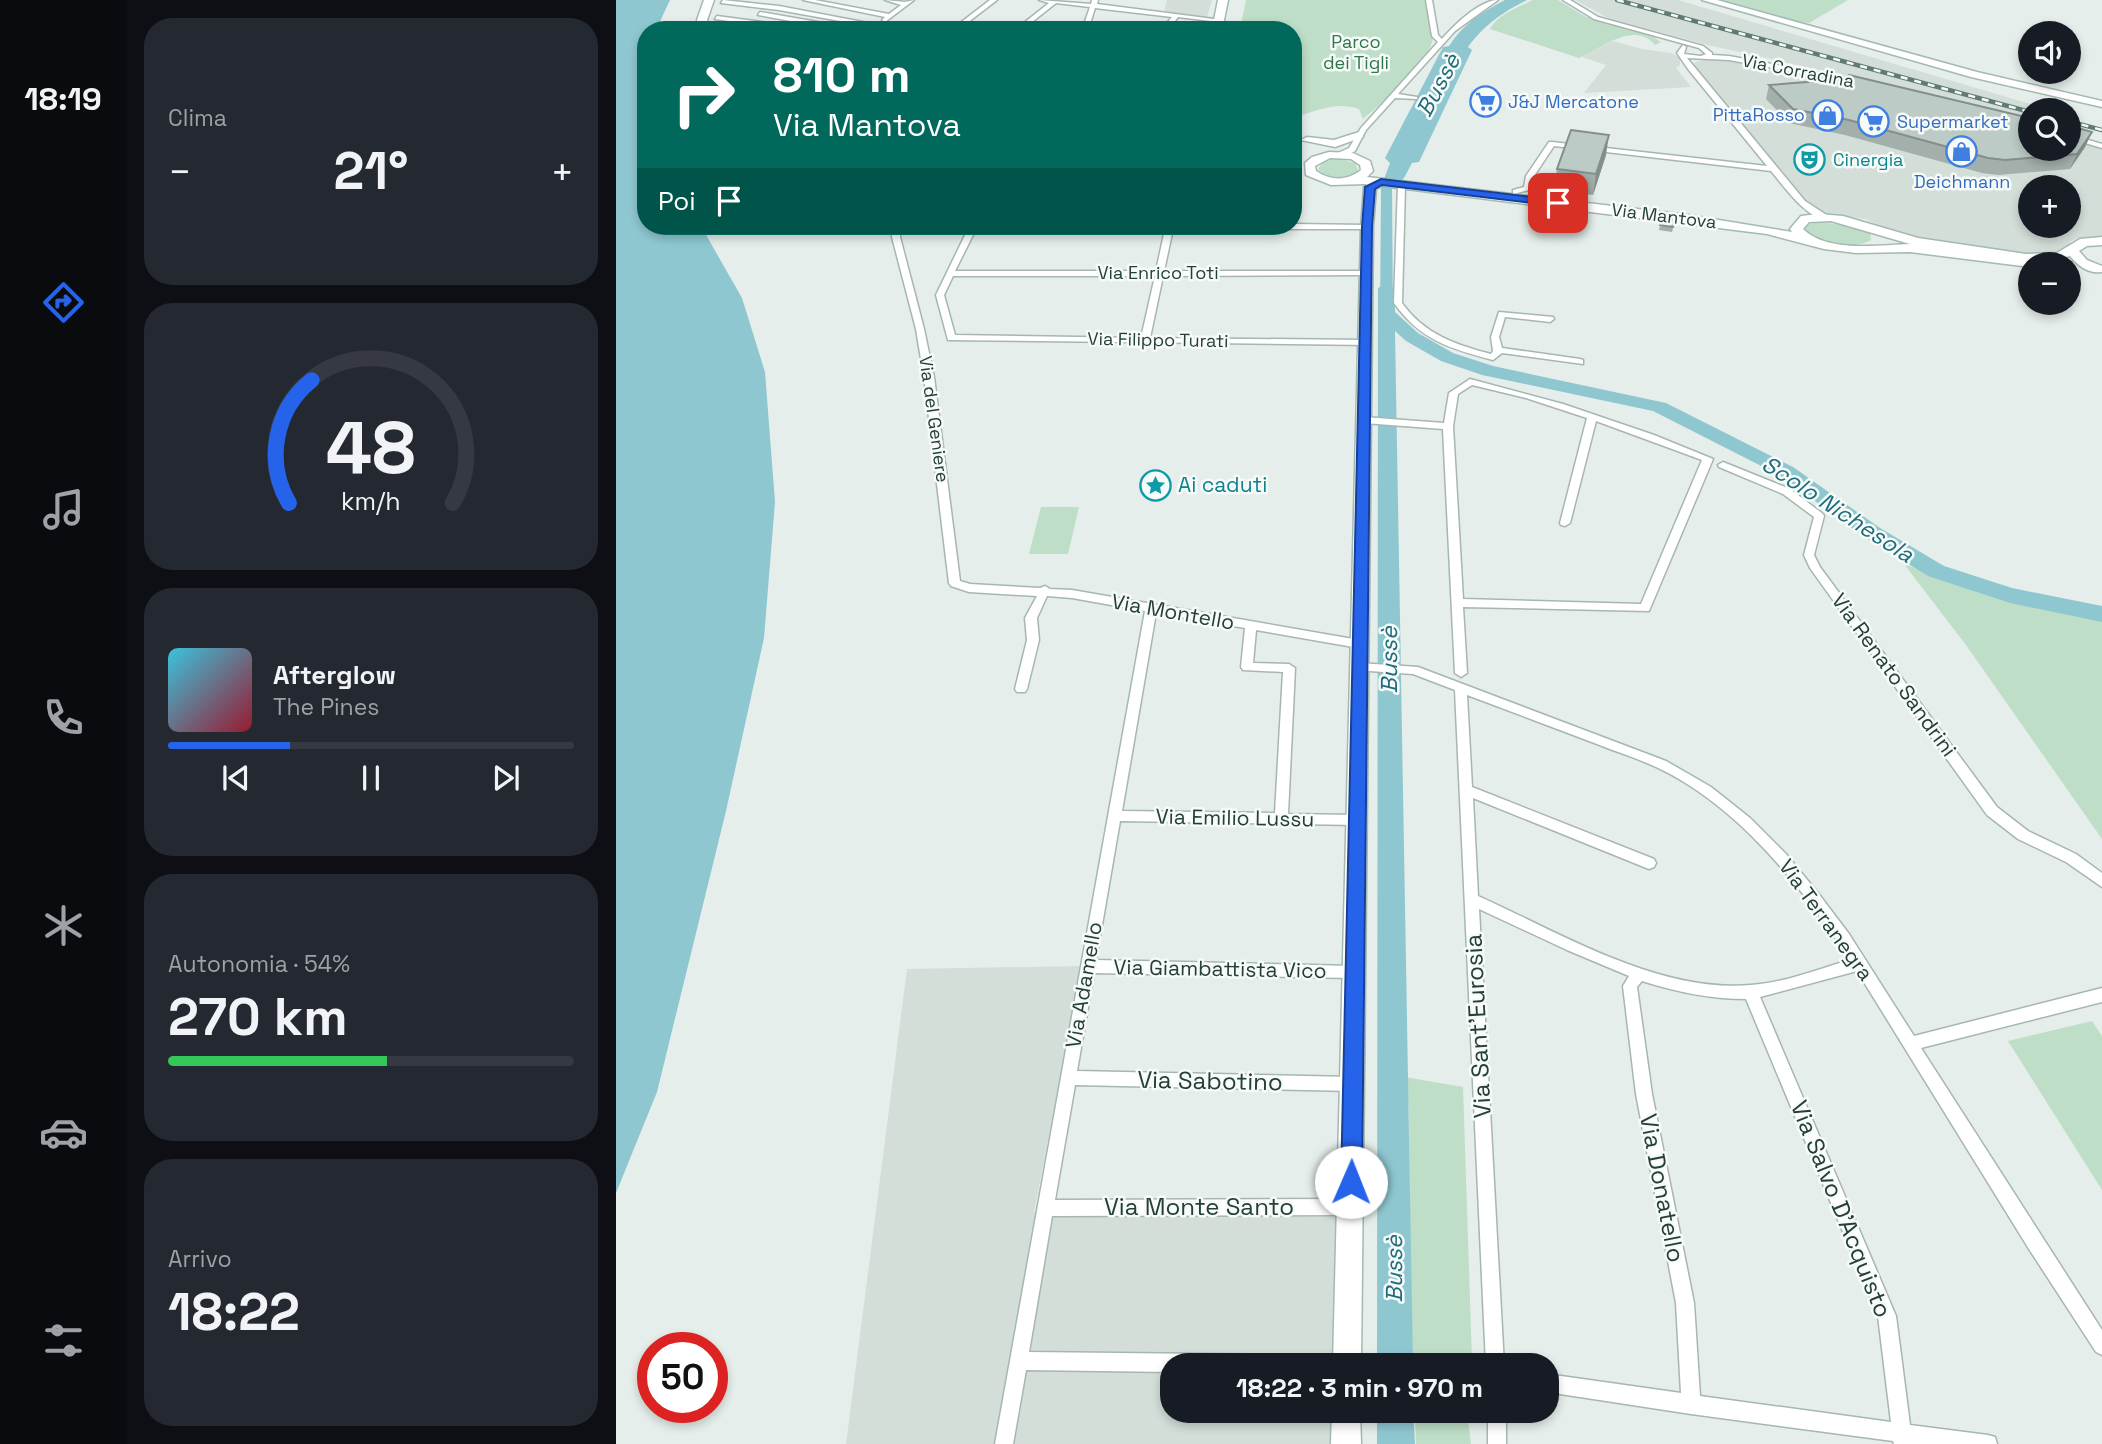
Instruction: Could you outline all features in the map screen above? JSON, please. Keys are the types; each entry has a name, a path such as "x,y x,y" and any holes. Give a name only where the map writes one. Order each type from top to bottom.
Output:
{"main road":[{"path":"709,0 710,21"},
{"path":"1219,21 1223,0"},
{"path":"1707,0 1975,75 2102,104"},
{"path":"1307,140 1335,144 1359,135"},
{"name":"Via Mantova","path":"1302,136 1337,155 1353,156 1381,180"},
{"path":"1302,156 1313,161 1337,155"},
{"path":"1313,161 1308,169 1310,173 1354,196 1367,227"},
{"path":"1366,167 1355,179 1368,209"},
{"path":"1302,178 1325,180"},
{"name":"Via Mantova","path":"1325,180 1381,180 1753,227 1852,248 1910,248 2018,261"},
{"path":"1355,1353 1351,1207 1353,972 1356,820 1365,667 1359,644 1370,420 1366,343 1367,227 1370,187 1381,180"},
{"name":"Via Mantova","path":"1399,184 1516,192 1734,218 1825,218 1854,221 1930,244 2036,258 2060,257 2084,242 2102,241"},
{"path":"1804,220 1796,229 1806,239"},
{"path":"1870,247 1880,239 1873,228"},
{"path":"2072,250 2076,258 2100,270"},
{"path":"2081,268 2100,270"},
{"path":"1346,1423 1346,1444"}],"street":[{"path":"806,0 891,16"},
{"path":"834,21 858,0"},
{"path":"888,0 909,2"},
{"path":"966,21 994,0"},
{"path":"1042,0 1094,3 1199,21"},
{"path":"1429,0 1435,36 1442,42"},
{"path":"1337,155 1352,149 1359,135 1442,42 1471,15 1495,0"},
{"path":"1566,0 1596,18 1696,46 1705,55"},
{"path":"712,21 723,1 760,5 772,3 807,12 823,21"},
{"path":"885,21 909,2"},
{"path":"1030,21 1054,2"},
{"path":"748,21 772,3"},
{"path":"1088,21 1094,3"},
{"path":"807,12 825,4"},
{"path":"1159,13 1163,4"},
{"path":"760,14 805,21"},
{"path":"1172,21 1176,16"},
{"path":"1663,38 1683,47 1696,46"},
{"path":"1683,47 1679,51 1689,66 1802,203 1825,218"},
{"path":"1684,56 1705,55"},
{"path":"1689,66 1705,55"},
{"name":"Via Corradina","path":"1705,55 1867,84"},
{"path":"1394,96 1415,98"},
{"path":"1359,135 1366,167"},
{"path":"2081,140 2102,146"},
{"path":"1516,192 1526,189 1530,176 1554,141 1774,169"},
{"path":"1529,181 1533,191 1543,195"},
{"path":"1399,184 1398,303 1407,319 1430,336 1462,350 1580,362"},
{"path":"1802,203 1804,220"},
{"path":"1302,227 1367,227"},
{"name":"Via del Geniere","path":"895,235 920,329 929,377 953,580 962,587 986,588"},
{"path":"951,338 940,295 968,235"},
{"path":"1145,340 1167,235"},
{"name":"Via Enrico Toti","path":"950,274 1367,273"},
{"path":"1495,353 1495,337 1502,314 1550,320"},
{"name":"Via Filippo Turati","path":"951,338 1366,343"},
{"path":"1370,420 1448,426 1454,393 1470,382 1494,386 1708,459 1645,608 1457,603"},
{"path":"1565,523 1592,418"},
{"name":"Via Sant'Eurosia","path":"1448,426 1494,1353"},
{"name":"Via Renato Sandrini","path":"1723,465 1779,487 1808,503 1819,516 1809,555 1815,568 1992,811 2022,835 2071,858 2102,881"},
{"name":"Via Montello","path":"986,588 1045,590 1359,644"},
{"path":"1021,689 1033,640 1031,618 1045,590"},
{"name":"Via Adamello","path":"1004,1444 1151,608"},
{"path":"1251,625 1247,667 1289,668 1281,819"},
{"name":"Via Terranegra","path":"1365,667 1404,668 1461,680 1662,764 1693,780 1758,831 1808,889 1860,964 2102,1346"},
{"path":"1466,790 1649,863"},
{"name":"Via Emilio Lussu","path":"1113,816 1356,820"},
{"path":"1471,899 1639,974 1689,988 1751,992 1860,964"},
{"name":"Via Giambattista Vico","path":"1087,966 1353,972"},
{"name":"Via Donatello","path":"1639,974 1630,986 1644,1094 1685,1303 1691,1405"},
{"name":"Via Salvo D'Acquisto","path":"1751,992 1887,1316 1903,1439"},
{"path":"1910,1044 2102,995"},
{"name":"Via Sabotino","path":"1069,1078 1352,1084"},
{"name":"Via Monte Santo","path":"1046,1209 1351,1207"},
{"path":"1018,1361 1160,1363"},
{"path":"1559,1385 1903,1439 1988,1444"},
{"path":"1497,1423 1497,1444"}],"shaded area":[{"path":"1167,0 1212,0 1207,17 1164,12"},
{"path":"1575,0 1678,0 2018,100 2018,114 1708,45 1610,19"},
{"path":"1613,41 1671,53 1680,58 1680,65 1676,68 1691,87 1584,93 1606,65 1582,57"},
{"path":"1710,58 1854,83 2018,144 2018,161 2081,161 2081,142 2102,149 2102,238 2081,238 2081,175 2018,175 2018,238 2079,238 2071,241 2063,252 2018,253 1929,242 1894,233 1865,219 1825,214 1810,207 1694,66 1695,62"},
{"path":"1082,966 1034,1212 1339,1217 1335,1353 1160,1353 1160,1423 1334,1423 1333,1444 846,1444 907,969"}],"green space":[{"name":"Parco dei Tigli","path":"1246,0 1427,0 1433,24 1433,38 1415,69 1363,119 1359,109 1342,106 1302,115 1302,21 1242,21"},
{"path":"1533,0 1558,0 1586,17 1652,36 1661,42 1655,45 1637,35 1627,36 1579,58 1490,29 1503,16"},
{"path":"1712,0 1848,0 1809,23 1774,18"},
{"path":"1338,159 1355,163 1358,170 1349,176 1338,177 1322,173 1318,169 1324,161"},
{"path":"1817,222 1855,226 1870,233 1871,240 1847,245 1819,239 1805,231 1807,225"},
{"path":"1041,507 1079,507 1068,554 1029,554"},
{"path":"1904,564 2008,602 2102,621 2102,839 1966,645"},
{"path":"2092,1021 2102,1036 2102,1190 2008,1041"},
{"path":"1405,1077 1463,1087 1472,1353 1408,1352 1409,1111"},
{"path":"1415,1423 1468,1423 1471,1444 1416,1444"}],"water":[{"path":"616,0 670,0 660,21 637,21 637,235 706,235 742,298 765,372 775,502 764,638 726,811 657,1092 616,1193"},
{"path":"1505,0 1527,0 1495,19 1468,47 1472,50 1419,162 1412,163 1404,178 1392,187 1393,319 1380,319 1381,187 1390,163 1385,158 1443,47 1449,46 1460,31 1474,19"}],"building":[{"path":"1849,75 2018,115 2018,159 1988,158 1849,120 1793,109 1769,85 1846,79"},
{"path":"2081,129 2092,132 2081,148"},
{"path":"1571,130 1609,135 1596,174 1557,169"},
{"path":"1662,218 1675,220 1673,227 1660,225"}],"waterway":[{"name":"Bussè","path":"1386,288 1395,1353"},
{"name":"Scolo Nichesola","path":"1387,314 1412,337 1447,357 1488,371 1659,407 1786,471 1873,533 1936,571 2010,595 2102,614"},
{"name":"Bussè","path":"1395,1423 1396,1444"}],"railway":[{"path":"1617,0 2018,109"},
{"path":"2081,124 2102,130"}],"place":[{"name":"J&J Mercatone","path":"1485,102"},
{"name":"PittaRosso","path":"1828,115"},
{"name":"Supermarket","path":"1874,122"},
{"name":"Deichmann","path":"1962,151"},
{"name":"Cinergia","path":"1810,160"},
{"name":"Ai caduti","path":"1155,485"}],"route":[{"path":"1351,1182 1367,227 1370,187 1381,182 1558,203"}]}
